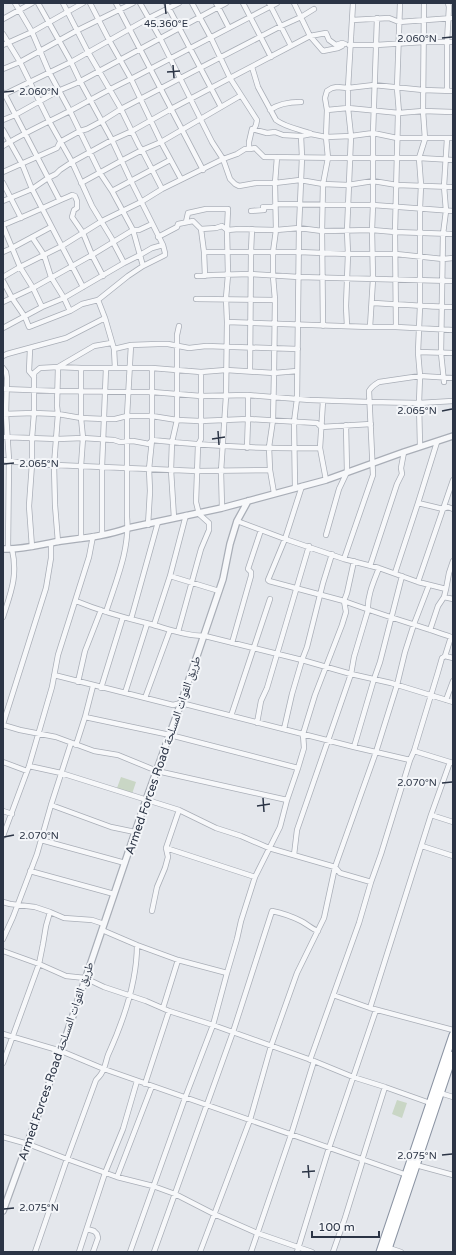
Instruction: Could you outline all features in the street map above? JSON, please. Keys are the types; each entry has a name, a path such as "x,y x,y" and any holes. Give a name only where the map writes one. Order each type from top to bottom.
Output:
{"highway":[{"path":"388,1250 430,1103 453,1035"},
{"path":"380,1252 409,1175 416,1166 453,1055"}],"street":[{"path":"15,3 32,32 49,72 91,152 100,173 112,191 133,230 143,266"},
{"path":"3,19 32,3"},
{"path":"3,281 25,317 29,327 70,311 82,304 98,300 128,276 143,266 165,255 163,245 130,182 112,140 38,3"},
{"path":"63,3 88,52 121,109 162,189"},
{"path":"3,45 32,32 83,3"},
{"path":"90,3 119,60 131,79 150,121 181,179"},
{"path":"116,3 203,170"},
{"path":"3,69 20,62 78,30 133,3"},
{"path":"140,3 160,38 223,159 230,180 235,184 239,186 256,183 275,183 300,180 323,184 348,185 373,181 397,185 453,187"},
{"path":"166,3 210,89 221,107"},
{"path":"59,199 3,94 71,62 149,18 179,3"},
{"path":"192,3 230,78 240,96 257,120 256,125 252,129 249,148"},
{"path":"3,120 40,102 58,90 99,71 199,17 217,5 226,3"},
{"path":"243,3 271,57"},
{"path":"3,146 25,133 211,38 270,5 277,3"},
{"path":"294,3 310,36 323,51 348,45 453,42"},
{"path":"347,326 347,231 351,136 348,108 348,45 353,3"},
{"path":"396,327 395,232 397,185 396,158 399,113 397,88 400,3"},
{"path":"420,446 420,376 418,352 420,306 419,233 421,185 420,158 425,139 423,111 424,3"},
{"path":"447,91 447,42 450,18 448,3"},
{"path":"217,5 229,28"},
{"path":"270,5 292,46"},
{"path":"3,172 57,148 60,142 80,131 86,130 121,109 301,17 314,8"},
{"path":"370,327 373,279 373,133 377,18"},
{"path":"352,20 388,18 399,22 450,18"},
{"path":"3,201 32,189 72,162 310,36 326,33 329,40 336,45 342,43 348,45"},
{"path":"3,34 20,62 49,122 72,162 92,206 102,221 124,263"},
{"path":"447,65 453,65"},
{"path":"252,67 258,87 276,120 279,123 285,124 291,128 326,137 373,133 397,138 453,138"},
{"path":"323,326 322,231 323,184 328,158 325,98 327,90 337,87 348,88 374,85 423,90 453,91"},
{"path":"81,183 142,150 161,142 240,96"},
{"path":"270,110 286,103 301,102"},
{"path":"326,110 348,108 399,113 423,111 453,112"},
{"path":"252,129 275,132 283,135 301,136 311,134"},
{"path":"3,130 22,164 32,189 51,227 73,265 83,287"},
{"path":"295,488 294,422 297,399 297,324 300,180 302,157 301,136"},
{"path":"444,380 441,353 443,234 446,211 444,186 447,139"},
{"path":"3,278 20,267 62,246 102,221 141,202 162,189 245,149 249,148 250,150 255,148 264,157 420,158 453,160"},
{"path":"274,493 270,470 269,447 273,420 275,349 273,252 276,230 275,183 277,157"},
{"path":"112,191 170,160"},
{"path":"3,183 21,218"},
{"path":"42,307 20,267 3,226 59,199 72,195 75,196 77,208 74,210 72,217 83,233 103,276"},
{"path":"251,210 264,210 263,207 272,207 276,204 323,204 348,206 373,205 453,211"},
{"path":"186,222 188,213 206,209 228,209 226,396 221,471 222,508"},
{"path":"158,237 177,227 178,224 193,221 201,229 205,276"},
{"path":"3,302 92,255 133,230 139,230 152,224"},
{"path":"201,229 222,226 227,230 276,230 299,228 322,231 372,230 453,234"},
{"path":"3,252 51,227"},
{"path":"250,371 252,229"},
{"path":"32,237 44,255 51,277 70,311"},
{"path":"4,326 64,298 152,248 163,245"},
{"path":"204,252 323,252 348,254 396,254 443,259 453,258"},
{"path":"197,276 251,274 299,277 453,281"},
{"path":"196,299 226,298 275,300"},
{"path":"98,300 114,349 115,368"},
{"path":"372,303 453,307"},
{"path":"3,356 66,338 105,318"},
{"path":"227,322 453,330"},
{"path":"174,518 172,442 177,420 176,369 177,335 179,326"},
{"path":"58,367 94,346 111,343"},
{"path":"114,349 131,345 163,344 189,348 226,346 298,349"},
{"path":"78,682 85,651 103,611 126,548 128,528 126,416 131,345"},
{"path":"30,348 30,370 34,377"},
{"path":"418,352 453,352"},
{"path":"58,367 57,439 54,465 58,542"},
{"path":"3,368 6,372 6,437 10,460 8,549 15,560 15,574 3,617"},
{"path":"32,547 29,506 34,413 33,390 34,373 40,368 152,368 201,372 226,370 274,373 297,371"},
{"path":"81,368 81,418 84,438 81,466 81,539"},
{"path":"102,534 102,467 106,368"},
{"path":"148,524 150,491 149,469 152,440 152,368"},
{"path":"178,632 201,549 209,530 209,523 199,514 196,502 198,445 201,439 201,372"},
{"path":"344,559 373,475 369,391 373,385 385,381 420,376 444,380 453,378"},
{"path":"5,389 152,392 201,396 248,395 323,401 419,403 453,401"},
{"path":"247,448 248,395"},
{"path":"323,401 320,448 326,480"},
{"path":"5,414 58,414 81,418 104,419 115,419 126,416 152,416 177,420 200,421 248,419 273,420 317,423 321,427 371,424"},
{"path":"326,535 339,489 347,472 346,425"},
{"path":"8,549 32,547 81,539 186,515 199,514 326,480 420,446 453,436"},
{"path":"6,437 22,439 84,438 114,440 120,442 133,441 149,444 152,440 247,448 320,448"},
{"path":"395,573 437,442"},
{"path":"370,566 397,484 402,474 401,468 404,452"},
{"path":"3,460 32,464 197,471 270,470"},
{"path":"418,582 453,480"},
{"path":"251,1252 291,1135 312,1060 333,995 359,923 442,658 445,656 452,636 391,618 344,601 269,582 267,579 285,539 302,486"},
{"name":"Armed Forces Road طريق القوات المسلحة","path":"3,1211 61,1051 146,800 205,636 223,579 230,544 237,521 248,501"},
{"path":"418,503 453,509"},
{"path":"154,625 170,576 186,515"},
{"path":"237,521 344,559 379,568 418,582 446,589"},
{"path":"131,620 158,522"},
{"path":"232,643 251,576 248,569 261,530"},
{"path":"3,836 28,769 39,733 52,687 58,655 76,602 89,557 93,536"},
{"path":"51,544 51,558 46,588 3,724 20,730 56,737 94,751 118,755 157,770 287,800"},
{"path":"256,723 261,701 267,688 309,546"},
{"path":"284,729 292,694 307,647 326,571 332,554"},
{"path":"130,1252 185,1098 213,1025 238,939 241,921 255,877 280,827 304,748 303,734 315,696 336,643 346,612 344,601 354,561"},
{"path":"430,630 438,606 444,597 453,561"},
{"path":"294,855 297,830 351,674 354,657 368,610 371,588 379,568"},
{"path":"170,576 219,591"},
{"path":"354,747 380,662 402,576"},
{"path":"200,1252 250,1120 271,1046 297,973 324,918 335,867 376,752 397,685 405,652 429,585"},
{"path":"444,597 453,600"},
{"path":"231,716 270,598"},
{"path":"76,602 123,616 131,620 170,630 194,636 205,636 326,666 351,674 391,682 453,702"},
{"path":"100,688 123,616"},
{"path":"125,693 147,624"},
{"path":"145,698 170,630"},
{"path":"445,656 453,658"},
{"path":"54,675 100,688 173,705 182,703 327,741 410,760"},
{"path":"446,700 453,681"},
{"path":"3,939 18,905 37,854 62,773 85,717 93,686"},
{"path":"85,717 170,736 298,768"},
{"path":"298,1250 329,1148 353,1077 422,846 451,763 414,751"},
{"path":"3,762 28,769 62,773 179,810 216,828 241,836 269,848 335,867 340,872 371,882"},
{"path":"51,805 111,827 135,832"},
{"path":"152,911 157,887 168,857 166,848 179,810"},
{"path":"3,811 12,814"},
{"path":"432,815 453,822"},
{"path":"41,840 125,863"},
{"path":"422,846 453,856"},
{"path":"166,848 255,877"},
{"path":"30,872 114,894"},
{"path":"3,902 35,907 64,918 92,920 137,945 178,960 227,973"},
{"path":"154,1252 233,1032 272,911 299,920 318,931"},
{"path":"3,1062 39,964 50,912"},
{"path":"35,1252 96,1080 104,1069 117,1035 134,975 137,960 137,945"},
{"path":"3,951 66,976 85,978 104,987 169,1011 233,1032 312,1060 353,1077 430,1103"},
{"path":"163,1008 178,960"},
{"path":"333,995 373,1009 453,1030"},
{"path":"145,1084 169,1011"},
{"path":"3,1034 61,1051 145,1084 409,1175"},
{"path":"79,1252 105,1173 123,1129 137,1081"},
{"path":"117,1177 152,1086"},
{"path":"333,1252 347,1212 385,1087"},
{"path":"440,1093 453,1097"},
{"path":"3,1137 28,1144 117,1177 153,1186 175,1194 214,1214 257,1233 298,1250 312,1252"},
{"path":"416,1166 453,1175"},
{"path":"87,1229 94,1231 97,1234 98,1238 93,1252"},
{"path":"388,1250 401,1252"}],"green space":[{"path":"121,777 136,782 132,794 117,788"},
{"path":"397,1100 407,1103 402,1118 392,1114"}]}
